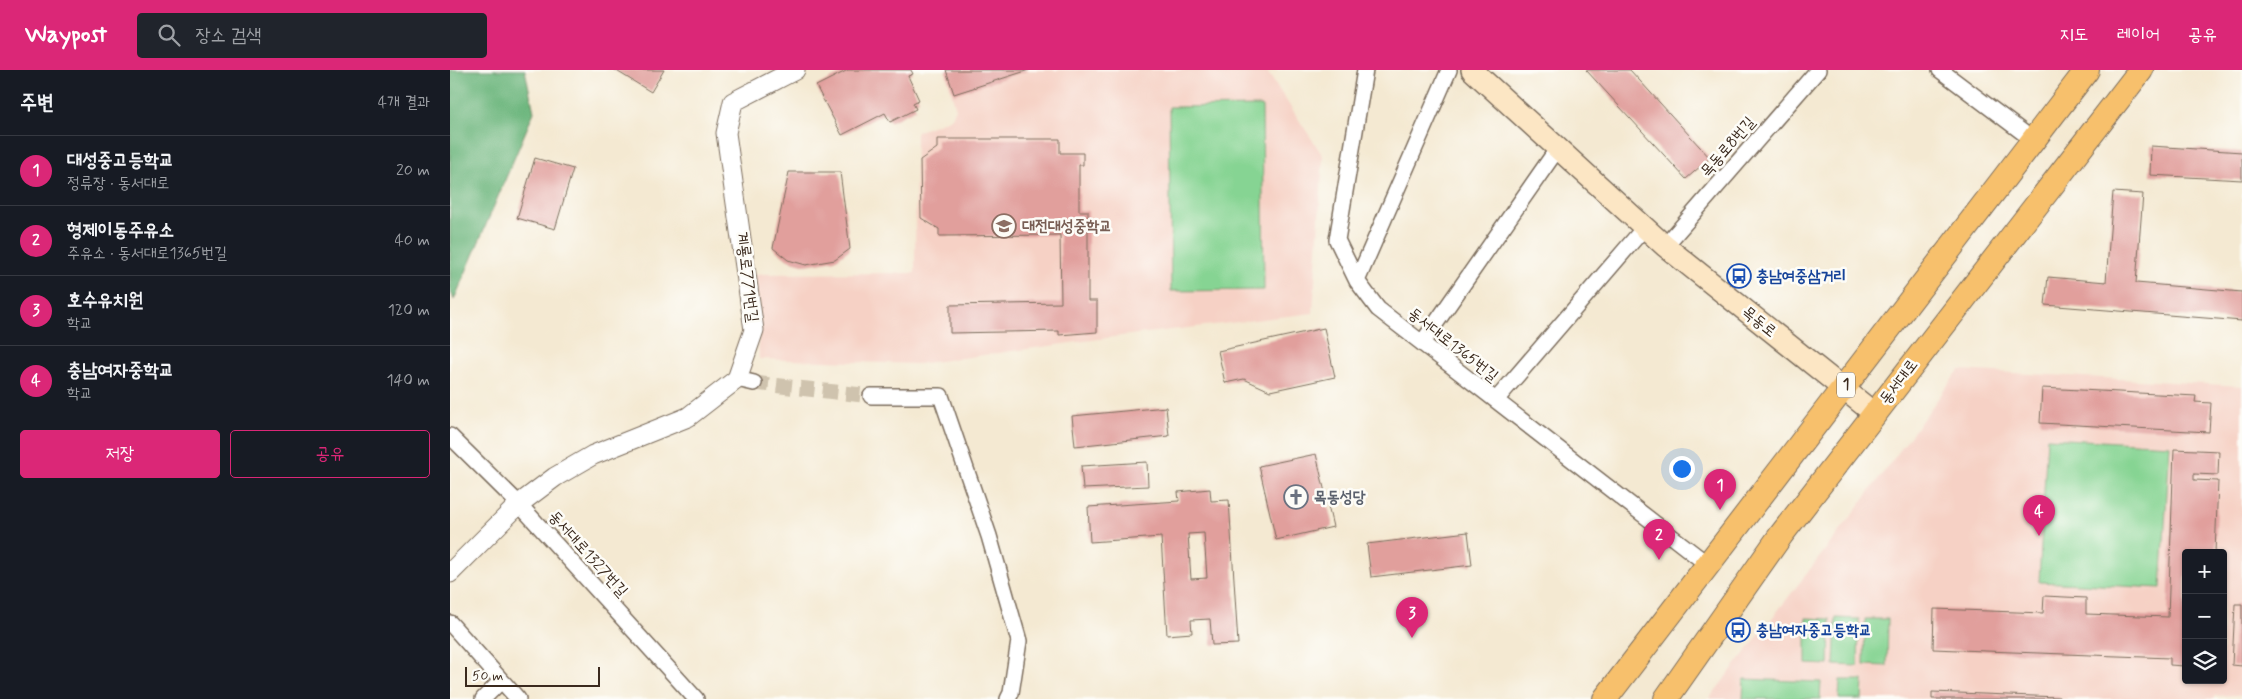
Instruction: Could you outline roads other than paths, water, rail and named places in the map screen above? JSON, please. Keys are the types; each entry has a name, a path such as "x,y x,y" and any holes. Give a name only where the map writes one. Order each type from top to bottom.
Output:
{"main road":[{"name":"목동로","path":"1472,70 1665,246 1875,414"},
{"name":"1","path":"1605,699 2087,70"},
{"name":"동서대로","path":"1666,699 1781,535 2141,70"}],"street":[{"name":"계룡로771번길","path":"450,572 519,504 555,477 592,455 688,416 746,381 754,330 726,133 733,102 795,70"},
{"name":"동서대로1365번길","path":"1365,70 1337,240 1357,281 1378,310 1707,564"},
{"path":"1357,281 1449,70"},
{"name":"목동로8번길","path":"1665,246 1818,70"},
{"path":"1940,70 2034,140"},
{"path":"1422,343 1558,148"},
{"path":"1496,400 1644,228"},
{"path":"871,396 941,396 989,536 1019,641 1011,693 1008,699"},
{"name":"동서대로1327번길","path":"450,436 519,504 696,699"},
{"path":"450,623 518,699"},
{"path":"483,699 501,681"}],"tunnel":[{"path":"754,383 871,396"}],"place":[{"name":"대전대성중학교","path":"1004,226"},
{"name":"충남여중삼거리","path":"1739,276"},
{"name":"목동성당","path":"1296,497"},
{"name":"대성중고등학교","path":"1720,510"},
{"name":"충남여자중학교","path":"2039,536"},
{"name":"형제이동주유소","path":"1659,560"},
{"name":"충남여자중고등학교","path":"1738,630"},
{"name":"호수유치원","path":"1412,638"}]}
